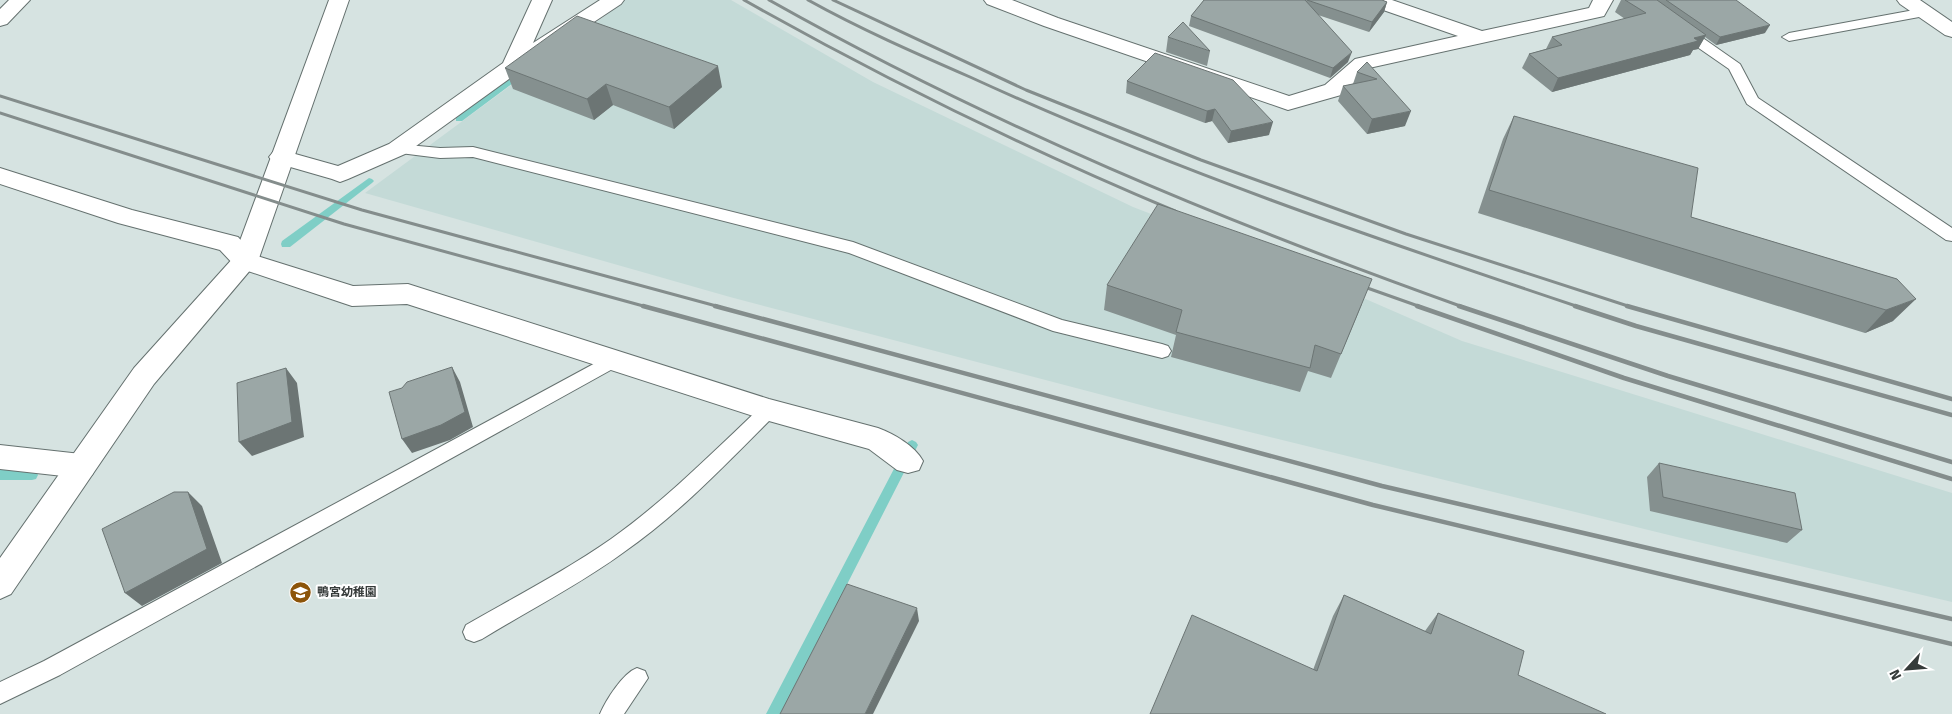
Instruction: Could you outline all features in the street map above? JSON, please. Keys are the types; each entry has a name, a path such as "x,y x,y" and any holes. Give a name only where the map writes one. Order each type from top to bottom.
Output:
{"street":[{"path":"0,20 20,0"},
{"path":"0,584 144,376 245,261 339,0"},
{"path":"512,66 542,0"},
{"path":"281,157 340,174 397,149 512,66 614,0"},
{"path":"994,0 1050,22 1288,103 1333,90 1362,63 1597,12 1603,0"},
{"path":"1373,0 1481,37"},
{"path":"1907,0 1952,31"},
{"path":"0,176 127,217 229,243 245,261 352,296 408,294 769,410 878,440 908,462"},
{"path":"0,457 81,466"}],"lane":[{"path":"1789,37 1925,12"},
{"path":"1671,22 1735,67 1752,101 1952,236"},
{"path":"397,149 440,154 473,152 843,245 1059,326 1162,351"},
{"path":"0,693 60,663 612,361"},
{"path":"474,632 596,560 644,524 703,474 769,410"},
{"path":"611,714 637,678"}],"shaded area":[{"path":"617,0 731,0 873,82 1133,207 1322,280 1462,341 1952,493 1952,602 1677,537 1156,409 730,297 365,193 621,4"}],"building":[{"path":"1204,0 1305,0 1352,52 1333,68 1191,16"},
{"path":"1307,0 1382,0 1387,2 1372,22"},
{"path":"1625,0 1657,0 1706,35 1694,38 1698,41 1558,78 1529,54 1562,45 1552,37 1646,13"},
{"path":"1666,0 1736,0 1770,25 1720,37"},
{"path":"577,16 718,66 669,107 606,84 587,99 505,68"},
{"path":"1183,22 1210,51 1168,37"},
{"path":"1155,53 1233,80 1273,122 1231,131 1215,109 1207,111 1127,81"},
{"path":"1367,62 1411,111 1372,119 1343,86 1377,79 1357,72"},
{"path":"1514,116 1698,168 1691,217 1897,279 1916,299 1886,310 1489,190"},
{"path":"1158,204 1372,279 1341,354 1315,345 1310,368 1176,332 1182,310 1107,285"},
{"path":"452,367 465,412 441,425 402,439 389,392 402,388 407,382"},
{"path":"286,368 292,422 239,442 237,383"},
{"path":"1659,463 1795,493 1802,530 1663,497"},
{"path":"174,492 188,492 207,549 125,593 102,529"},
{"path":"847,584 917,608 865,714 780,714"},
{"path":"1344,595 1431,634 1438,613 1524,651 1518,675 1606,714 1150,714 1192,615 1317,671"}],"waterway":[{"path":"459,119 522,72"},
{"path":"286,244 369,181"},
{"path":"773,714 912,445"},
{"path":"0,475 32,475"}],"railway":[{"path":"744,0 850,58 956,112 1065,163 1175,211"},
{"path":"769,0 937,88 1109,168 1285,241 1463,307"},
{"path":"808,0 908,50 1120,142 1195,172 1348,228 1579,307"},
{"path":"833,0 1026,90 1201,160 1406,234 1631,307"},
{"path":"0,96 362,210 720,307"},
{"path":"0,113 344,224 647,307"},
{"path":"1356,284 1421,307"},
{"path":"643,306 1373,505 1952,644"},
{"path":"715,306 1382,486 1952,619"},
{"path":"1417,306 1624,378 1952,479"},
{"path":"1459,306 1668,376 1952,462"},
{"path":"1575,306 1636,326 1952,415"},
{"path":"1627,306 1952,399"}],"place":[{"name":"鴨宮幼稚園","path":"301,592"}]}
